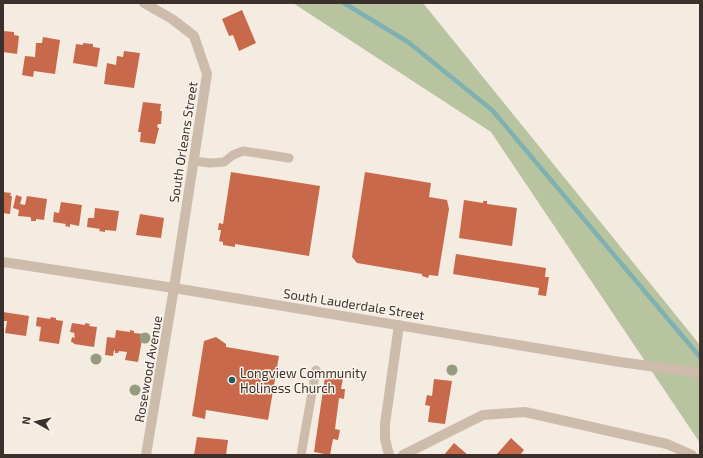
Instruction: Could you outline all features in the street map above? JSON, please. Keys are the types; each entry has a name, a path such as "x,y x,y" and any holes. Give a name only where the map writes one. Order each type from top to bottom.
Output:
{"street":[{"name":"South Orleans Street","path":"144,3 172,19 194,36 207,74 174,288"},
{"name":"South Lauderdale Street","path":"3,262 174,288 620,362 700,373"},
{"name":"Rosewood Avenue","path":"146,455 174,288"},
{"path":"389,455 385,439 386,413 399,325"},
{"path":"404,455 483,415 525,412 667,444 692,455"}],"lane":[{"path":"194,162 224,162 233,155 244,151 288,158"},
{"path":"302,455 316,370"}],"green space":[{"path":"293,3 423,3 700,345 700,443 491,132"}],"building":[{"path":"242,10 256,43 239,51 233,35 229,36 222,19"},
{"path":"3,31 14,32 14,35 19,36 17,54 3,52"},
{"path":"43,37 60,40 55,74 34,71 33,77 22,75 25,56 35,57 36,43 42,43"},
{"path":"83,43 93,44 93,47 100,48 97,67 73,63 76,44 83,45"},
{"path":"124,51 140,53 134,88 104,84 107,63 116,65 117,56 123,57"},
{"path":"143,102 161,104 161,124 158,124 157,127 159,128 155,144 140,142 141,132 138,132"},
{"path":"231,172 320,186 309,256 235,244 235,247 223,245 223,242 219,241 221,230 218,230 219,223 223,224"},
{"path":"365,172 431,183 429,197 447,200 449,209 438,276 429,275 428,278 422,276 422,274 357,263 352,257"},
{"path":"3,192 11,193 10,196 12,196 10,214 3,213"},
{"path":"16,195 22,197 20,204 25,205 27,196 47,199 44,220 36,219 36,221 31,221 30,217 18,216 19,210 13,208"},
{"path":"464,200 483,203 483,201 487,201 487,204 517,208 512,246 459,238"},
{"path":"61,202 82,205 79,226 70,224 70,227 65,226 66,224 53,222 54,212 59,213"},
{"path":"95,208 119,211 116,231 105,230 105,232 99,231 100,229 87,227 88,218 94,218"},
{"path":"140,214 164,218 161,238 136,235"},
{"path":"456,254 546,268 545,277 549,277 546,296 538,295 539,288 453,274"},
{"path":"3,312 29,316 26,336 5,333 7,321 3,321"},
{"path":"37,317 50,319 51,317 56,318 56,320 63,321 59,344 39,341 41,327 36,326"},
{"path":"72,323 85,325 85,323 90,324 89,326 97,327 94,347 74,344 71,342 72,337 75,338 75,333 70,332"},
{"path":"116,330 130,332 130,330 134,331 134,333 143,334 138,362 125,360 127,352 119,351 118,353 115,353 114,350 113,356 105,355 107,337 115,338"},
{"path":"216,337 226,344 226,347 279,356 268,420 206,410 205,419 192,416 204,341"},
{"path":"326,370 344,372 341,389 345,389 344,399 339,398 335,429 340,430 338,440 333,439 330,455 314,452"},
{"path":"434,379 452,381 445,424 428,422 430,406 425,405 427,395 432,396"},
{"path":"197,437 228,440 226,455 194,455"},
{"path":"511,438 524,450 520,455 496,455"},
{"path":"454,443 468,455 444,455"}],"waterway":[{"path":"344,3 408,42 492,110 700,357"}],"place":[{"name":"Longview Community Holiness Church","path":"232,380"}]}
